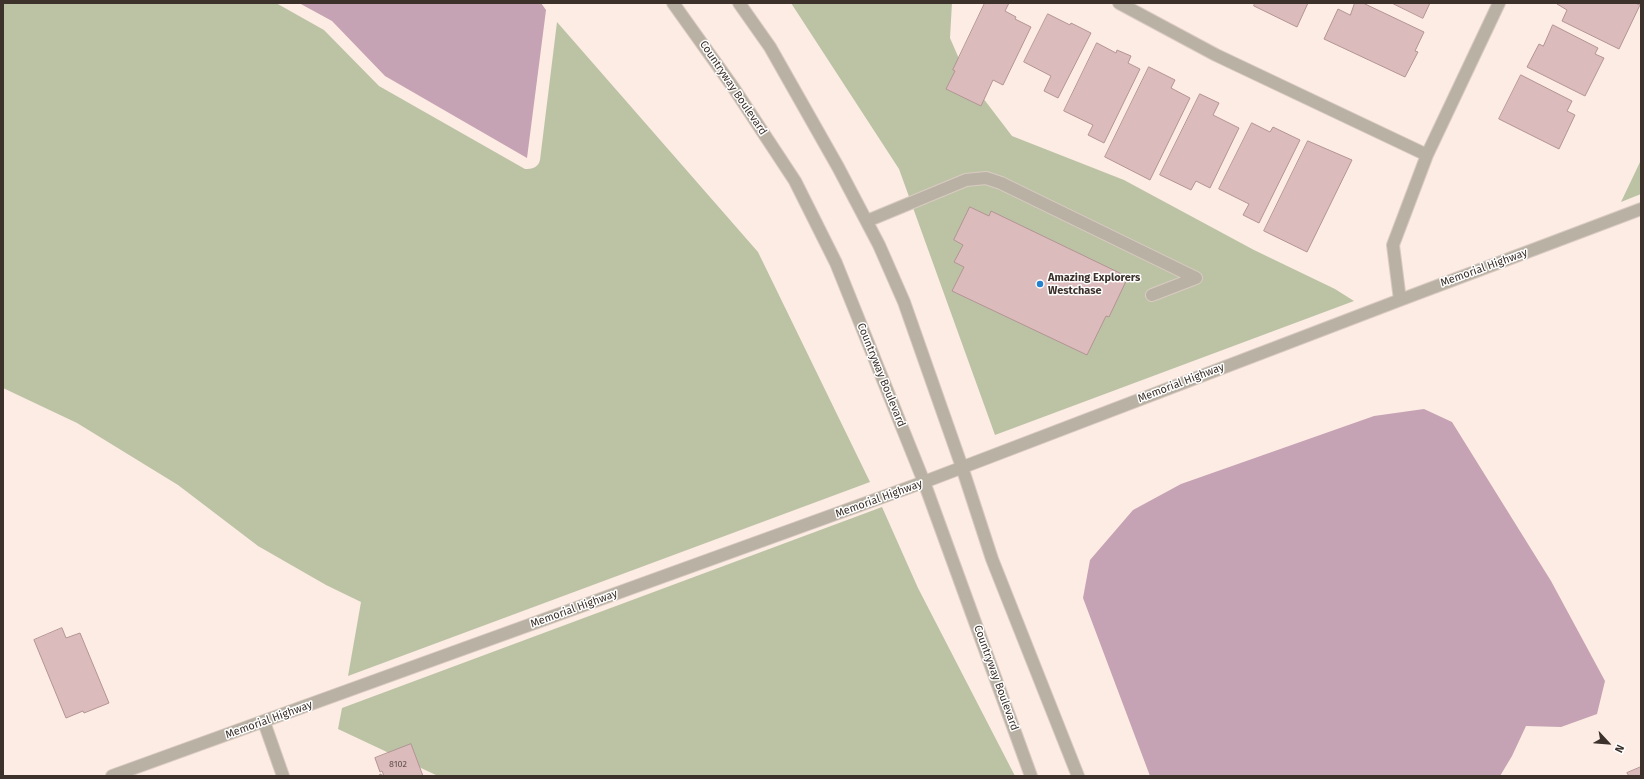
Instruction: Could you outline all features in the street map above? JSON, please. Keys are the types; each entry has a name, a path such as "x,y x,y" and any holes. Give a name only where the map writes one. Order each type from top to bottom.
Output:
{"street":[{"name":"Countryway Boulevard","path":"673,3 733,86 795,181 836,263 924,482 1031,776"},
{"path":"739,3 770,47 838,166 879,245 904,302 962,467 992,559 1078,776"},
{"path":"1119,3 1216,55 1427,155"},
{"path":"1400,300 1393,245 1427,155 1499,3"},
{"path":"867,221 966,180 986,178 1001,183 1196,278 1152,295"},
{"name":"Memorial Highway","path":"112,776 924,482 1641,209"},
{"path":"264,722 283,776"}],"green space":[{"path":"3,3 276,3 324,30 379,86 525,169 534,168 538,165 540,160 557,22 758,252 870,482 348,676 361,602 326,585 258,546 178,485 77,423 3,388"},
{"path":"791,3 952,3 950,38 967,77 1012,136 1124,180 1254,250 1335,289 1354,301 995,435 899,169"},
{"path":"1641,160 1641,194 1621,202"},
{"path":"882,507 918,588 1015,776 438,776 338,729 342,708"}],"shaded area":[{"path":"299,3 541,3 546,10 527,158 385,76 332,21"},
{"path":"1424,409 1452,422 1551,581 1605,681 1597,714 1561,727 1526,726 1512,756 1500,776 1150,776 1083,598 1090,560 1133,510 1181,484 1374,416"}],"building":[{"path":"985,3 1009,3 1005,11 1016,17 1015,19 1031,27 1003,85 993,80 981,106 946,89 955,71 953,70"},
{"path":"1255,3 1308,3 1297,27 1254,6"},
{"path":"1355,3 1363,3 1424,32 1415,51 1418,52 1405,77 1324,39 1338,9 1350,15"},
{"path":"1392,3 1430,3 1423,18"},
{"path":"1557,3 1635,3 1640,5 1619,49 1562,21 1567,10"},
{"path":"1048,14 1091,33 1058,98 1044,91 1051,76 1024,62"},
{"path":"1553,25 1598,48 1595,54 1604,58 1585,96 1527,67 1539,44 1543,46"},
{"path":"1097,43 1116,53 1117,50 1131,56 1128,63 1140,69 1104,143 1088,135 1093,125 1064,111"},
{"path":"1149,67 1175,80 1171,88 1190,98 1150,180 1105,157"},
{"path":"1521,75 1572,101 1567,111 1575,115 1559,149 1499,119"},
{"path":"1200,94 1219,103 1213,115 1239,128 1210,188 1196,181 1191,190 1160,175"},
{"path":"1252,123 1270,132 1273,127 1300,140 1259,223 1243,215 1249,204 1219,189"},
{"path":"1308,141 1352,160 1307,252 1264,231"},
{"name":"Amazing Explorers Westchase","path":"970,207 989,216 991,211 1128,277 1109,317 1106,316 1087,355 952,291 964,267 954,262 963,245 954,240"},
{"path":"62,628 66,638 80,633 109,703 84,713 83,711 66,718 34,640"},
{"path":"411,744 423,776 384,776 382,771 380,772 375,758"},
{"path":"1641,767 1641,776 1629,776 1627,773"}],"place":[{"name":"Amazing Explorers Westchase","path":"1040,284"}]}
